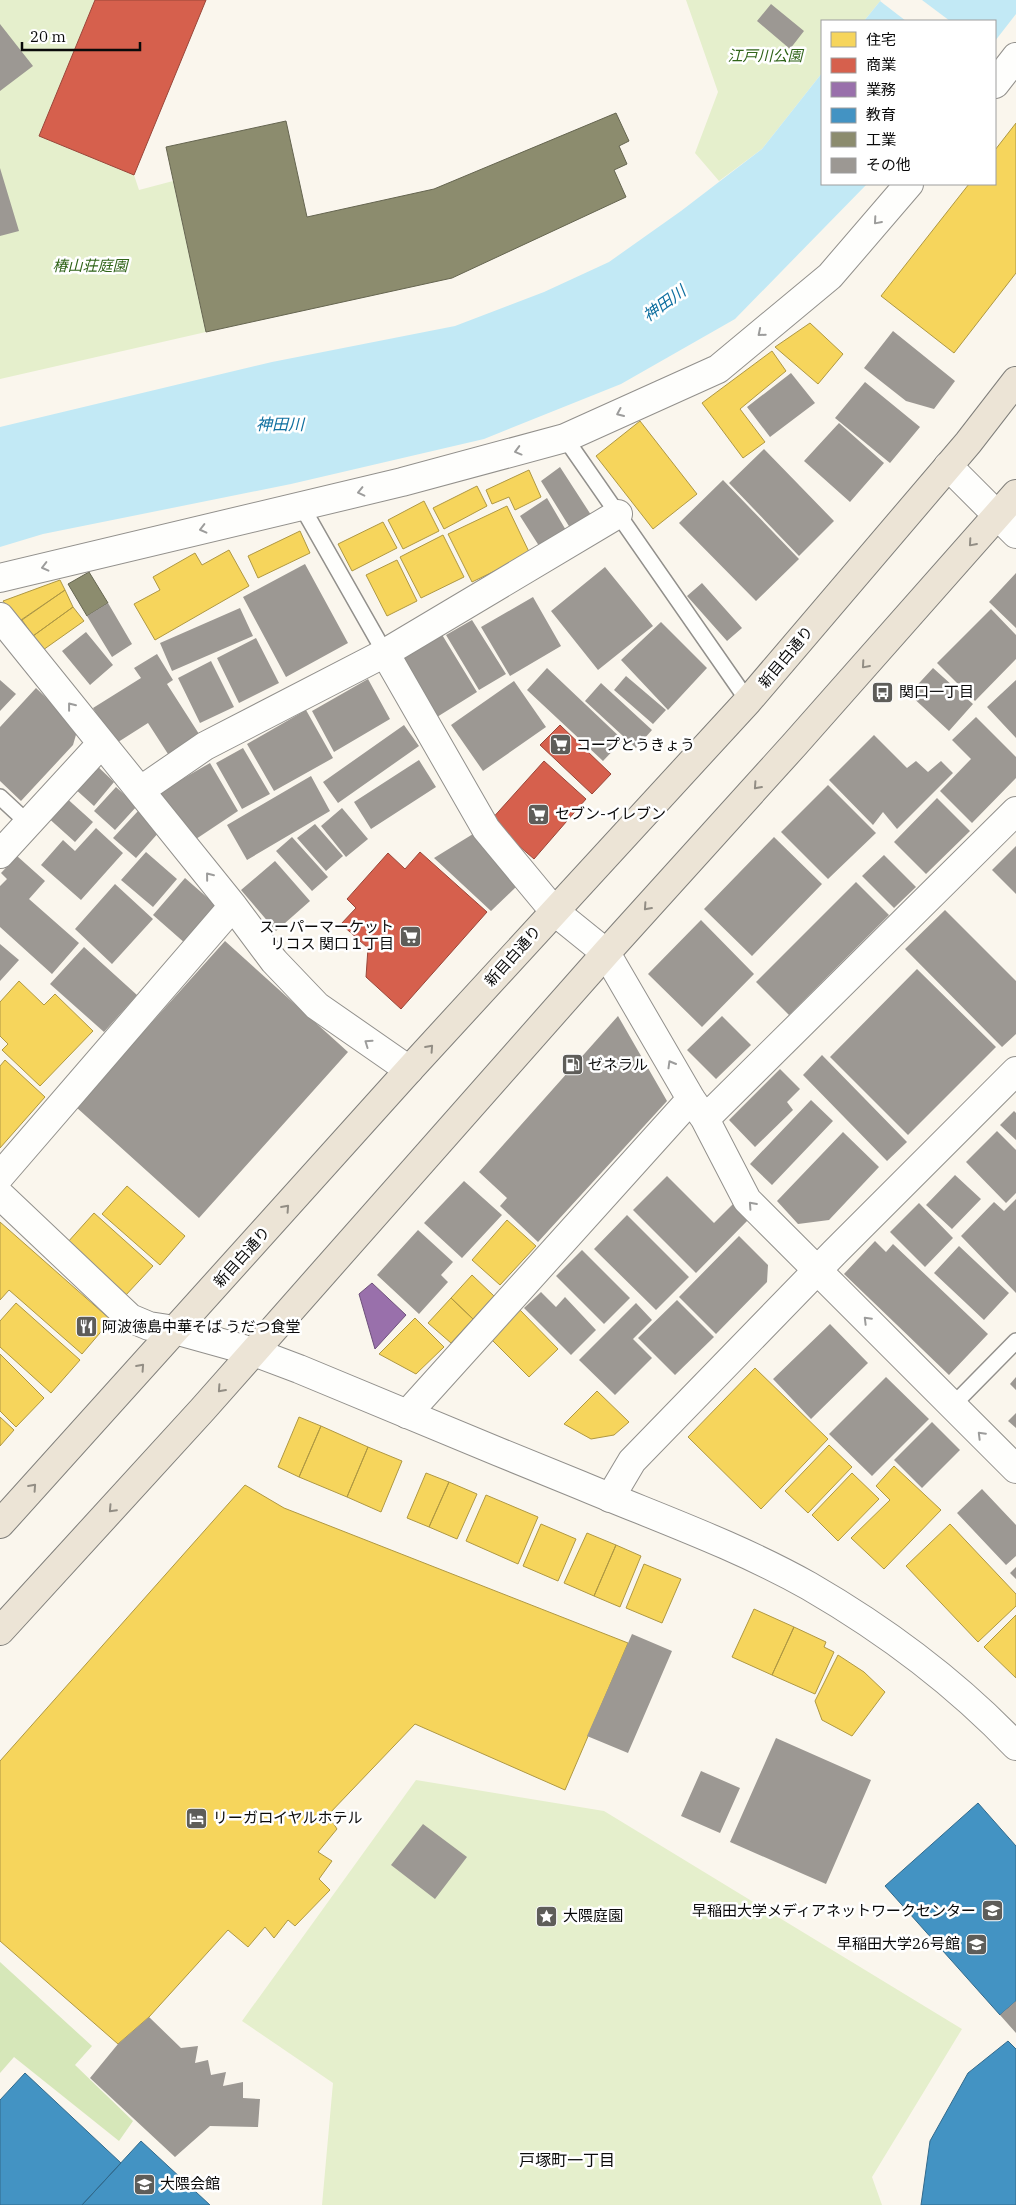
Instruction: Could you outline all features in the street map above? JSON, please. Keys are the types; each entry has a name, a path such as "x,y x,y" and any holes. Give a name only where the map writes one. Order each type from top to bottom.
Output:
{"main road":[{"name":"新目白通り","path":"3,1514 175,1330 409,1070 748,701 948,466 1016,381"},
{"path":"0,1631 254,1352 606,953 795,744 1007,525 1016,494"}],"street":[{"path":"996,83 1016,57"},
{"path":"0,578 402,482 565,438 718,369 830,276 908,185"},
{"path":"948,466 1007,525"},
{"path":"141,790 205,746 385,653 618,514"},
{"path":"0,617 101,744 141,790 274,961 317,1006 409,1070"},
{"path":"385,653 486,829 554,911 606,953 698,1109 748,1200 1016,1469"},
{"path":"0,854 101,744"},
{"path":"407,1414 698,1109 1016,811"},
{"path":"0,1176 233,906"},
{"path":"610,1498 632,1461 1016,1071"},
{"path":"0,1195 130,1318 148,1326 175,1330 254,1352 746,1555 807,1585 867,1621 921,1658 1016,1745"}],"lane":[{"path":"565,438 748,701"},
{"path":"301,505 385,653"},
{"path":"0,797 28,823"},
{"path":"952,1406 1016,1341"}],"green space":[{"name":"椿山荘庭園","path":"0,0 95,0 39,136 134,175 139,190 173,181 206,332 0,379"},
{"name":"江戸川公園","path":"686,0 881,0 865,20 821,20 821,74 762,149 719,181 695,153 718,92"},
{"name":"大隈庭園","path":"416,1780 604,1811 962,2029 872,2177 882,2205 322,2205 333,2083 242,2021"},
{"path":"0,1962 92,2046 75,2065 133,2121 119,2141 14,2057 0,2073"}],"water":[{"path":"881,0 1016,0 1016,14 996,40 996,20 865,20"},
{"name":"神田川","path":"821,74 821,185 866,185 735,319 621,384 484,439 291,484 43,534 0,547 0,427 272,362 455,326 544,292 609,262 681,211 762,149"}],"pier":[{"path":"922,0 949,20 905,20 880,1"}],"building: 住宅":[{"path":"1016,123 1016,273 954,353 881,296 968,185 996,185 996,149"},
{"path":"810,323 843,354 818,384 775,347"},
{"path":"772,351 786,371 740,409 765,442 743,458 702,403"},
{"path":"640,421 697,494 653,529 596,456"},
{"path":"529,470 541,497 515,510 509,497 492,504 486,490"},
{"path":"477,486 487,506 444,529 433,508"},
{"path":"424,501 439,531 403,549 388,520"},
{"path":"507,506 530,554 472,582 448,534"},
{"path":"383,522 397,548 352,571 338,544"},
{"path":"300,531 310,553 258,578 248,556"},
{"path":"443,535 464,577 421,598 400,557"},
{"path":"229,550 249,586 155,640 134,604 160,590 153,577 195,553 202,565"},
{"path":"397,560 417,601 387,616 366,575"},
{"path":"60,580 65,590 18,622 3,601"},
{"path":"65,590 73,607 33,636 22,620"},
{"path":"73,607 84,621 43,650 33,636"},
{"path":"19,981 44,1005 55,994 93,1031 40,1086 2,1050 8,1044 0,1036 0,1002"},
{"path":"5,1060 45,1097 0,1148 0,1066"},
{"path":"127,1186 185,1236 160,1265 102,1214"},
{"path":"94,1213 153,1266 125,1296 67,1243"},
{"path":"507,1220 536,1246 500,1285 472,1260"},
{"path":"0,1222 111,1320 82,1354 9,1290 0,1300"},
{"path":"472,1275 494,1296 473,1319 451,1298"},
{"path":"451,1298 473,1319 451,1343 428,1323"},
{"path":"16,1303 80,1360 51,1393 0,1347 0,1321"},
{"path":"520,1310 558,1349 529,1377 491,1339"},
{"path":"415,1318 444,1347 416,1374 379,1354"},
{"path":"0,1354 44,1398 16,1427 0,1411"},
{"path":"755,1368 828,1439 761,1509 688,1437"},
{"path":"597,1391 629,1422 614,1435 591,1439 564,1424"},
{"path":"0,1417 14,1430 0,1446"},
{"path":"299,1417 321,1426 299,1477 278,1467"},
{"path":"321,1426 368,1447 347,1497 299,1477"},
{"path":"829,1445 852,1467 808,1513 785,1491"},
{"path":"368,1447 402,1461 381,1512 347,1497"},
{"path":"894,1466 941,1510 884,1569 851,1538 890,1500 876,1486"},
{"path":"426,1473 449,1482 429,1527 407,1518"},
{"path":"852,1473 879,1499 838,1541 812,1515"},
{"path":"449,1482 477,1494 457,1539 429,1527"},
{"name":"リーガロイヤルホテル","path":"245,1485 284,1508 628,1643 565,1790 415,1724 328,1815 337,1829 318,1852 332,1861 319,1879 330,1890 295,1926 288,1920 274,1938 265,1927 248,1947 228,1930 149,2017 118,2044 0,1941 0,1761"},
{"path":"486,1495 538,1517 518,1564 466,1541"},
{"path":"541,1524 576,1539 558,1581 523,1566"},
{"path":"950,1524 1016,1594 1016,1606 978,1642 906,1566"},
{"path":"587,1533 616,1545 594,1596 564,1583"},
{"path":"616,1545 641,1556 620,1607 594,1596"},
{"path":"644,1564 681,1579 662,1623 626,1608"},
{"path":"754,1609 794,1627 772,1675 732,1657"},
{"path":"1016,1615 1016,1678 984,1647"},
{"path":"794,1627 826,1642 824,1647 834,1652 815,1694 772,1675"},
{"path":"838,1655 864,1672 885,1692 852,1736 822,1720 815,1701"}],"building: 商業":[{"path":"95,0 206,0 134,175 39,136"},
{"path":"560,725 611,774 592,794 540,745"},
{"path":"544,761 586,799 534,859 490,821"},
{"name":"スーパーマーケット リコス 関口１丁目","path":"420,852 487,912 401,1009 366,977 368,948 341,924 356,908 347,899 388,853 405,869"}],"building: 業務":[{"path":"372,1283 406,1315 375,1349 359,1294"}],"building: 教育":[{"name":"早稲田大学26号館","path":"978,1803 1016,1846 1016,2001 1000,2015 885,1886"},
{"path":"1008,2041 1016,2049 1016,2205 921,2205 930,2141 968,2073"},
{"path":"25,2073 121,2163 82,2205 0,2205 0,2100"},
{"name":"大隈会館","path":"141,2141 210,2205 82,2205"}],"building: 工業":[{"path":"616,113 629,141 619,146 627,164 614,170 626,197 452,278 206,332 166,147 286,121 307,217 434,189"},
{"path":"89,572 108,603 87,616 68,584"}],"building: その他":[{"path":"771,4 804,31 790,49 757,21"},
{"path":"0,24 33,66 0,91"},
{"path":"0,168 19,231 0,236"},
{"path":"893,331 955,381 934,409 906,401 864,368"},
{"path":"791,373 815,403 770,437 747,407"},
{"path":"865,382 920,427 890,463 835,418"},
{"path":"839,423 884,463 850,502 804,461"},
{"path":"764,449 834,521 799,556 729,483"},
{"path":"560,467 593,518 572,531 541,481"},
{"path":"723,480 799,559 756,601 679,523"},
{"path":"547,498 567,532 541,549 520,516"},
{"path":"305,564 348,643 286,677 243,597"},
{"path":"605,567 653,626 598,670 551,611"},
{"path":"1016,573 1016,628 989,602"},
{"path":"702,583 742,628 727,641 687,596"},
{"path":"533,597 561,646 510,676 481,627"},
{"path":"108,603 132,644 112,657 87,616"},
{"path":"240,608 253,636 172,671 160,643"},
{"path":"991,609 1016,635 1016,659 975,701 937,663"},
{"path":"472,620 506,674 479,690 446,635"},
{"path":"661,622 707,668 668,710 621,660"},
{"path":"86,632 113,665 90,685 62,651"},
{"path":"441,633 477,692 437,717 401,658"},
{"path":"256,638 279,683 239,703 217,658"},
{"path":"157,654 173,680 167,684 199,734 168,754 148,723 115,744 93,708 141,678 134,668"},
{"path":"211,661 234,707 200,723 178,678"},
{"path":"547,668 623,740 603,761 527,690"},
{"path":"933,668 973,704 949,731 909,694"},
{"path":"626,676 666,710 653,724 614,690"},
{"path":"368,679 390,719 334,752 312,711"},
{"path":"0,680 16,694 0,711"},
{"path":"1016,680 1016,738 987,707"},
{"path":"514,681 546,727 483,771 451,725"},
{"path":"601,683 652,730 636,748 585,701"},
{"path":"36,688 78,728 73,745 21,801 0,781 0,727"},
{"path":"306,710 333,758 274,791 247,744"},
{"path":"976,717 1016,757 1016,778 972,823 940,791 971,759 952,740"},
{"path":"404,725 419,746 338,803 323,782"},
{"path":"874,735 907,768 916,761 928,772 941,761 953,773 897,829 883,812 873,825 829,780"},
{"path":"243,748 270,794 242,809 216,763"},
{"path":"419,760 436,787 371,829 354,802"},
{"path":"94,763 114,782 94,806 73,787"},
{"path":"210,763 238,811 196,839 158,793"},
{"path":"311,776 330,811 247,860 227,825"},
{"path":"828,785 876,833 828,879 781,832"},
{"path":"116,787 137,806 115,830 94,811"},
{"path":"63,795 93,822 75,842 45,815"},
{"path":"937,798 970,831 926,874 894,842"},
{"path":"342,808 368,839 346,857 321,826"},
{"path":"138,811 160,831 136,858 113,838"},
{"path":"315,824 343,856 326,871 297,838"},
{"path":"96,828 123,853 81,900 41,865 63,840 75,851"},
{"path":"473,834 516,887 491,911 434,858"},
{"path":"292,837 328,877 312,891 276,851"},
{"path":"774,837 822,884 752,956 704,909"},
{"path":"1016,846 1016,894 992,870"},
{"path":"146,852 177,879 153,907 121,880"},
{"path":"884,855 916,887 894,908 862,876"},
{"path":"17,856 45,881 29,899 79,943 52,974 0,927 0,886 7,879 1,873"},
{"path":"275,861 310,901 276,931 241,890"},
{"path":"185,878 218,907 186,944 153,915"},
{"path":"856,882 889,915 789,1015 756,982"},
{"path":"115,884 153,919 112,964 75,929"},
{"path":"945,910 1016,981 1016,1034 1002,1047 905,949"},
{"path":"701,920 754,974 702,1027 648,974"},
{"path":"225,941 348,1052 199,1218 76,1107"},
{"path":"0,944 19,960 0,981"},
{"path":"84,947 137,995 104,1032 50,984"},
{"path":"917,969 996,1047 908,1135 830,1057"},
{"path":"618,1016 667,1101 538,1242 500,1206 507,1198 479,1172"},
{"path":"722,1016 751,1045 716,1079 687,1050"},
{"path":"822,1055 907,1142 887,1161 803,1075"},
{"path":"780,1069 800,1089 787,1102 793,1110 755,1147 729,1120"},
{"path":"811,1100 833,1121 772,1185 750,1164"},
{"path":"1014,1111 1016,1113 1016,1140 1000,1125"},
{"path":"997,1131 1016,1150 1016,1193 1006,1203 966,1162"},
{"path":"843,1132 879,1167 829,1220 798,1224 777,1201"},
{"path":"955,1175 981,1199 952,1229 926,1205"},
{"path":"667,1176 714,1223 734,1203 749,1219 696,1273 633,1210"},
{"path":"464,1181 502,1215 462,1258 424,1223"},
{"path":"1016,1199 1016,1293 961,1236 994,1202 1004,1211"},
{"path":"919,1203 953,1238 925,1267 890,1232"},
{"path":"627,1215 689,1277 656,1310 594,1249"},
{"path":"418,1230 453,1262 441,1275 448,1282 419,1314 377,1275"},
{"path":"739,1236 768,1265 767,1282 716,1334 679,1297"},
{"path":"875,1241 886,1252 893,1244 988,1334 949,1375 844,1274"},
{"path":"959,1246 1009,1293 984,1320 934,1273"},
{"path":"582,1250 630,1298 604,1324 556,1276"},
{"path":"541,1292 556,1307 565,1297 596,1330 571,1355 524,1308"},
{"path":"677,1300 714,1337 675,1375 638,1338"},
{"path":"636,1303 652,1320 633,1339 652,1358 615,1395 579,1360"},
{"path":"830,1324 868,1363 811,1419 773,1379"},
{"path":"886,1377 929,1419 872,1476 829,1434"},
{"path":"1016,1377 1016,1390 1010,1384"},
{"path":"1016,1413 1016,1428 1008,1421"},
{"path":"932,1422 960,1450 922,1488 894,1460"},
{"path":"982,1489 1016,1525 1016,1556 1006,1565 957,1513"},
{"path":"1016,1567 1016,1579 1010,1573"},
{"path":"632,1634 672,1651 628,1753 587,1736"},
{"path":"776,1738 871,1780 826,1884 730,1842"},
{"path":"701,1771 740,1788 720,1833 681,1816"},
{"path":"423,1824 467,1857 435,1899 391,1865"},
{"path":"1016,2001 1016,2033 1000,2015"},
{"path":"149,2017 181,2048 198,2046 195,2063 208,2060 211,2075 226,2072 223,2086 243,2082 243,2098 260,2099 258,2127 210,2126 175,2157 90,2078 118,2044"}],"place":[{"name":"関口一丁目","path":"883,692"},
{"name":"コープとうきょう","path":"560,745"},
{"name":"セブン-イレブン","path":"539,814"},
{"name":"スーパーマーケット リコス 関口１丁目","path":"410,936"},
{"name":"ゼネラル","path":"572,1065"},
{"name":"阿波徳島中華そば うだつ食堂","path":"86,1327"},
{"name":"リーガロイヤルホテル","path":"197,1818"},
{"name":"早稲田大学メディアネットワークセンター","path":"992,1911"},
{"name":"大隈庭園","path":"547,1916"},
{"name":"早稲田大学26号館","path":"976,1944"},
{"name":"大隈会館","path":"144,2184"}],"district":[{"name":"戸塚町一丁目","path":"567,2160"}]}
